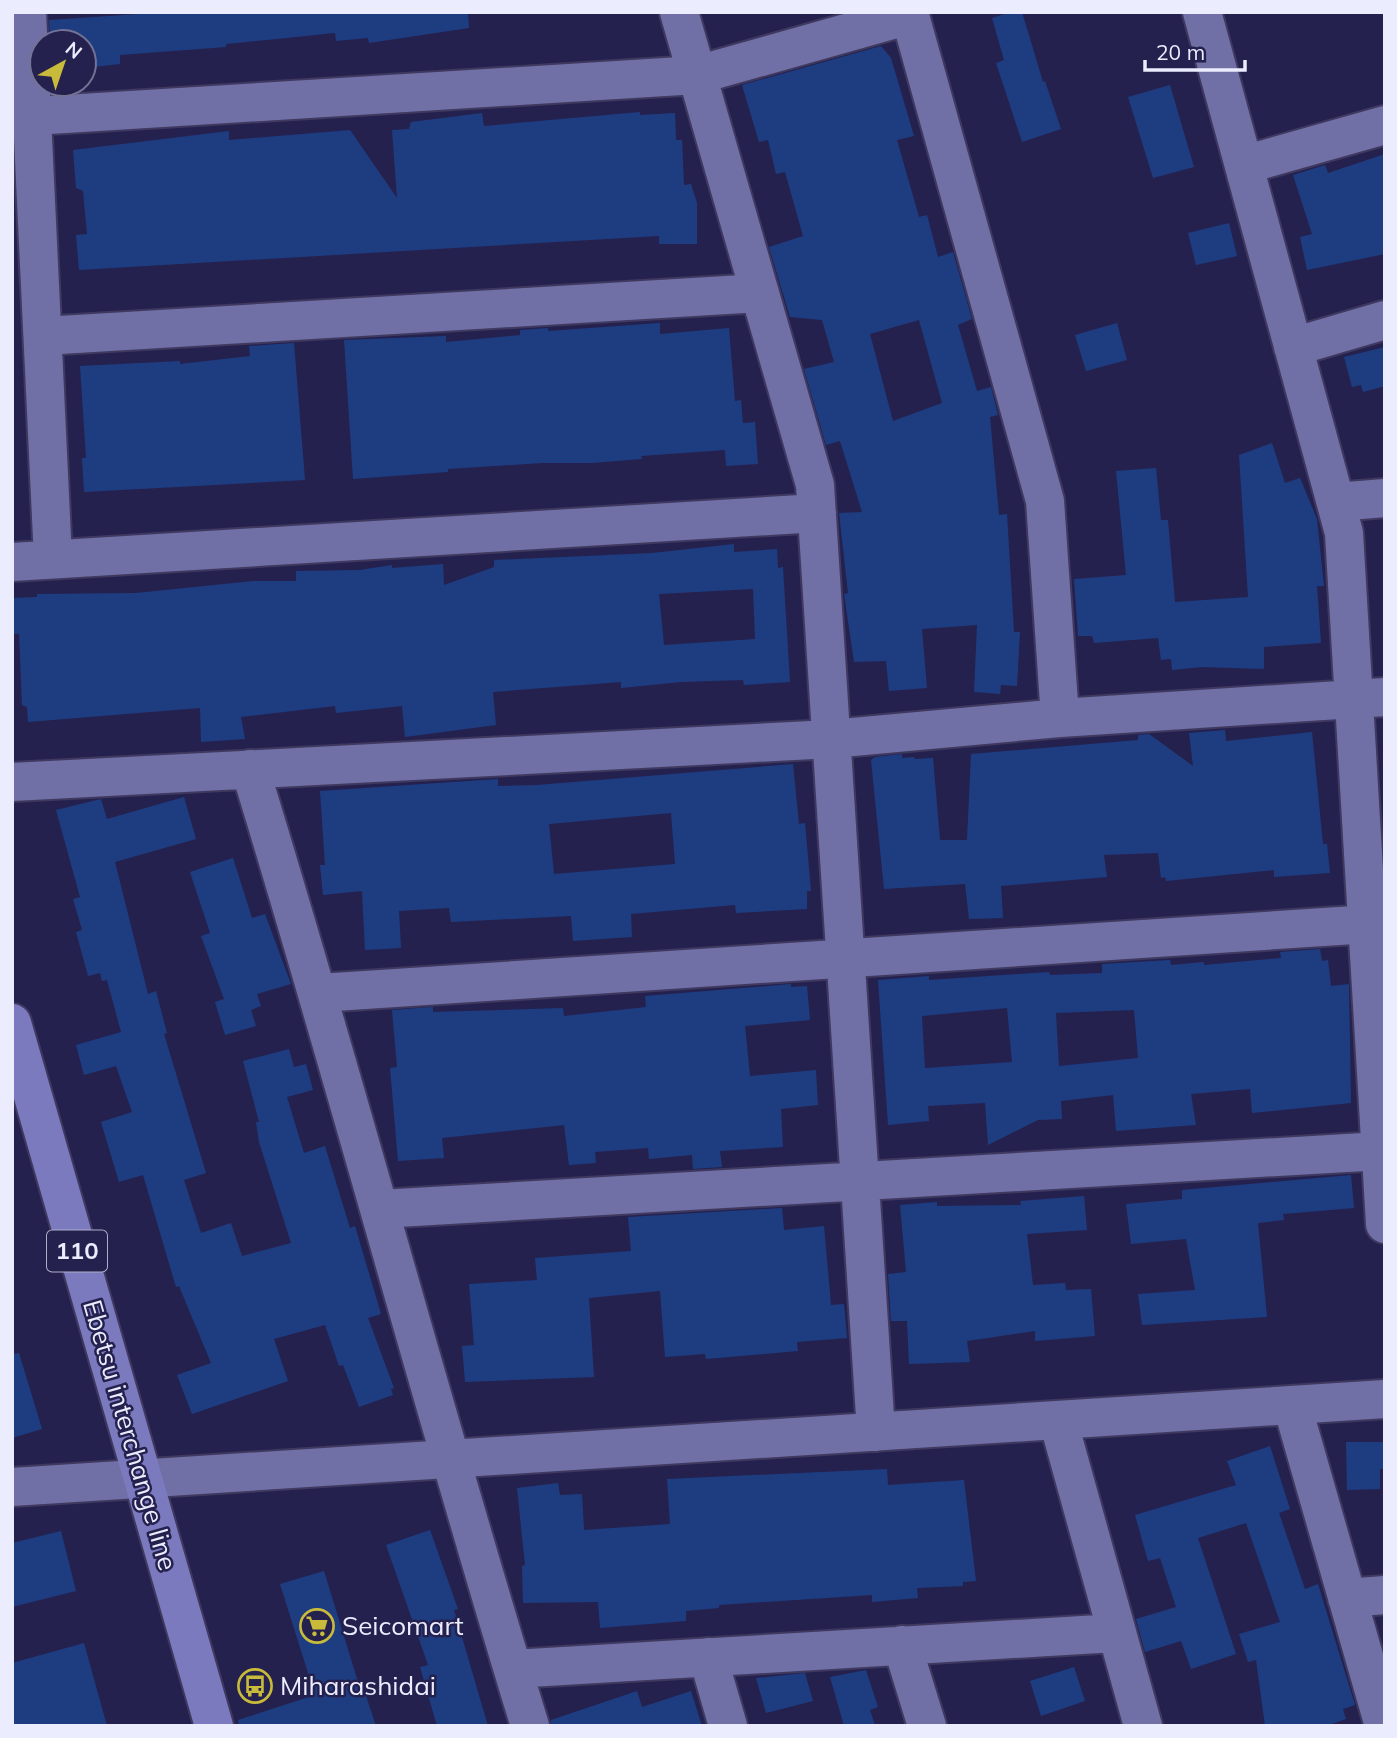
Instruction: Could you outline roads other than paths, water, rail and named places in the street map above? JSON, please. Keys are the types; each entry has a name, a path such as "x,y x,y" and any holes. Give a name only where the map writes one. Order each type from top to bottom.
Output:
{"main road":[{"name":"Ebetsu interchange line","path":"12,1023 214,1726"}],"street":[{"path":"27,12 52,559"},
{"path":"679,12 815,485 876,1432"},
{"path":"1202,12 1344,533 1369,698 1385,1224"},
{"path":"33,116 697,75 909,13 1045,501 1060,718"},
{"path":"1244,165 1385,125"},
{"path":"43,336 760,293"},
{"path":"1293,347 1385,320"},
{"path":"1336,502 1385,498"},
{"path":"12,562 817,513"},
{"path":"12,782 831,739 1060,718 1369,698"},
{"path":"250,769 319,993 450,1459 530,1726"},
{"path":"319,993 1376,924"},
{"path":"380,1209 1381,1151"},
{"path":"12,1487 1385,1399"},
{"path":"1292,1405 1384,1726"},
{"path":"1058,1420 1143,1726"},
{"path":"1347,1598 1385,1595"},
{"path":"513,1669 1115,1633"},
{"path":"902,1645 927,1726"},
{"path":"708,1657 728,1726"}],"place":[{"name":"Seicomart","path":"317,1626"},
{"name":"Miharashidai","path":"255,1686"}]}
